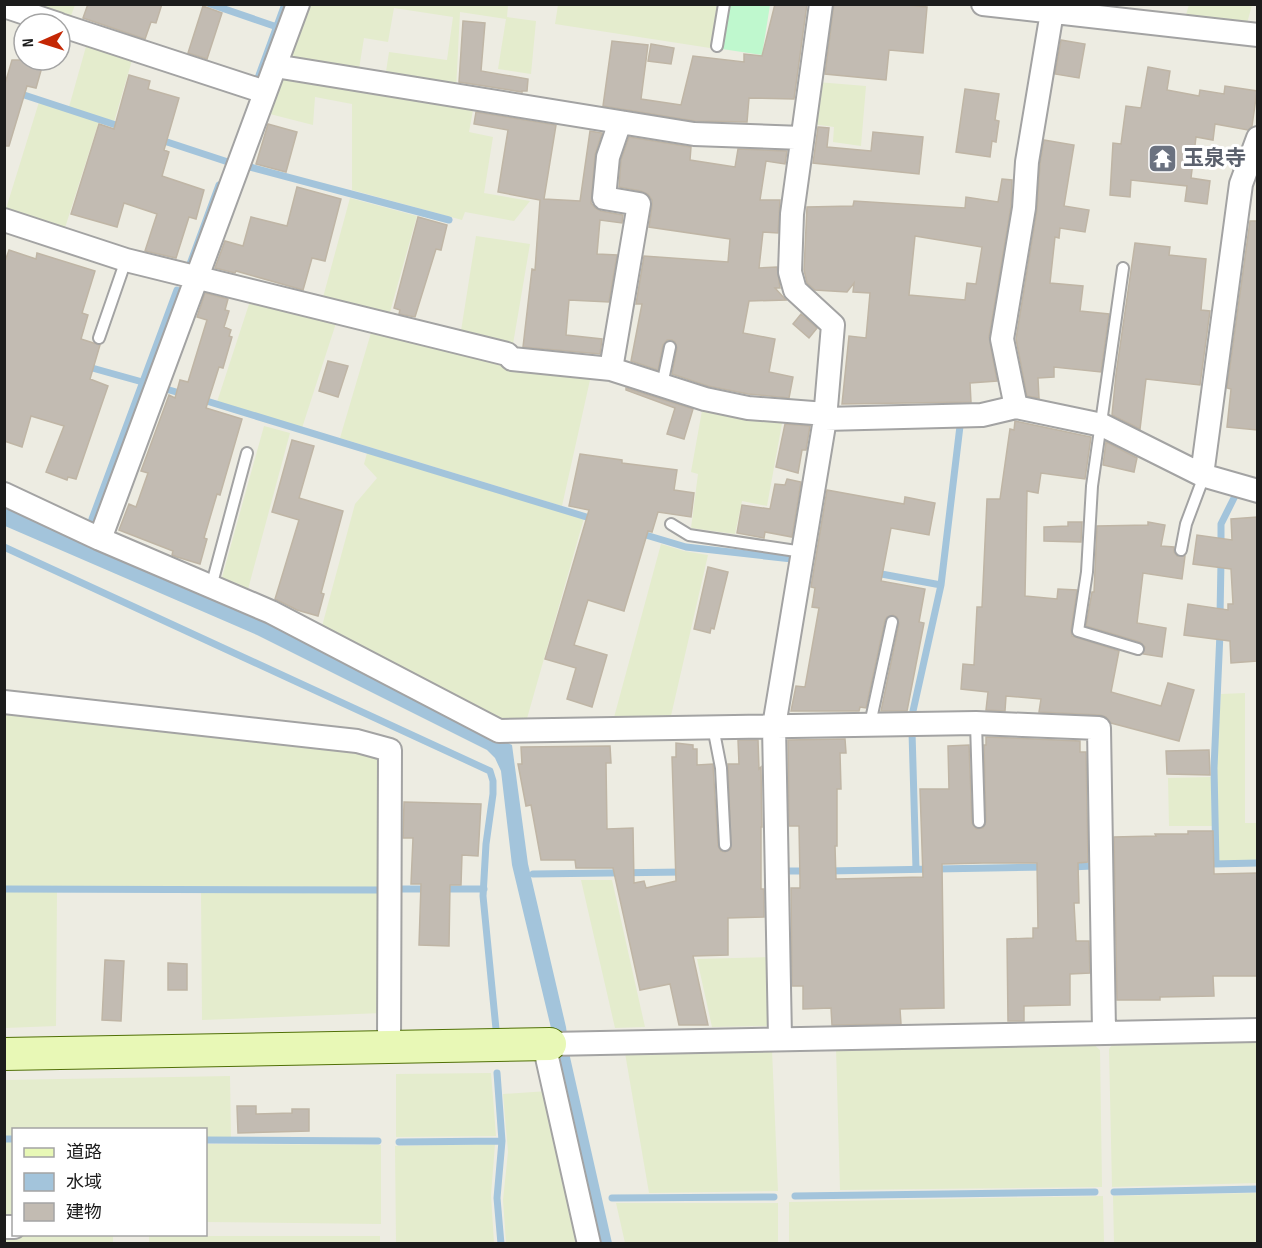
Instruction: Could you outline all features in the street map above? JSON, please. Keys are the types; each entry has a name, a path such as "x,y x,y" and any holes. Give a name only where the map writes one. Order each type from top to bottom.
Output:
{"street":[{"path":"100,539 298,4"},
{"path":"780,1038 774,726 826,416 834,325 795,290 790,272 792,214 820,4"},
{"path":"992,5 1052,12 1135,17 1257,35"},
{"path":"4,6 22,12"},
{"path":"1016,407 1002,339 1024,208 1027,162 1052,12"},
{"path":"72,28 265,92"},
{"path":"275,66 694,134 802,138"},
{"path":"611,369 639,204 604,198 608,157 620,122"},
{"path":"1203,475 1241,184 1257,138"},
{"path":"4,220 126,260 507,354 512,359 611,369 705,399 748,408 826,416 982,415 1016,407 1102,425 1203,475 1257,491"},
{"path":"4,494 100,539 271,612 499,731 976,723 1099,728 1104,1032"},
{"path":"4,702 357,741 390,750 389,1047"},
{"path":"4,1054 1257,1030"},
{"path":"555,1043 589,1244"}],"lane":[{"path":"717,46 724,4"},
{"path":"99,338 126,260"},
{"path":"1123,268 1092,486 1087,573 1078,631 1138,649"},
{"path":"662,385 670,347"},
{"path":"211,587 247,453"},
{"path":"1181,550 1186,524 1203,475"},
{"path":"671,524 689,535 803,552"},
{"path":"870,724 892,622"},
{"path":"976,723 979,822"},
{"path":"713,727 721,768 725,845"}],"green space":[{"path":"558,4 717,5 710,48 555,24"},
{"path":"31,5 75,5 72,13 48,12"},
{"path":"307,5 508,5 507,17 536,21 531,74 498,69 506,19 460,12 456,90 385,78 389,52 447,60 453,17 394,8 388,42 364,38 358,75 294,65 287,55"},
{"path":"730,5 770,5 762,55 722,49"},
{"path":"1189,5 1252,5 1246,27 1184,21"},
{"path":"87,43 133,57 114,122 69,107"},
{"path":"280,75 474,105 469,132 493,137 484,193 530,201 514,221 465,212 462,220 352,190 352,104 315,97 313,125 266,113"},
{"path":"817,82 866,86 861,146 833,142 834,127 812,124"},
{"path":"39,102 99,121 63,234 5,212"},
{"path":"350,198 417,216 388,319 322,301"},
{"path":"476,236 530,244 512,350 460,337"},
{"path":"252,295 338,317 302,428 217,402"},
{"path":"373,326 592,371 562,506 340,438"},
{"path":"703,405 783,418 767,506 742,501 735,534 691,528 698,474 691,472"},
{"path":"264,426 290,433 247,593 221,581"},
{"path":"367,453 584,518 526,722 496,720 321,630 355,504 377,478 364,464"},
{"path":"661,544 708,555 670,720 613,721"},
{"path":"1245,693 1245,823 1257,823 1257,862 1217,862 1216,767 1221,694"},
{"path":"5,710 371,751 383,759 384,887 5,886"},
{"path":"1211,777 1212,826 1169,826 1168,778"},
{"path":"581,880 612,880 645,1027 615,1028"},
{"path":"5,892 57,892 56,1026 5,1028"},
{"path":"201,892 384,893 382,1013 202,1020"},
{"path":"770,957 772,1020 766,1026 712,1027 697,959"},
{"path":"1257,1041 1257,1183 1112,1187 1109,1049 1114,1042"},
{"path":"1093,1044 1100,1050 1102,1187 840,1190 836,1048"},
{"path":"772,1050 778,1191 649,1193 625,1053"},
{"path":"491,1073 496,1136 396,1137 396,1074"},
{"path":"230,1076 231,1138 207,1137 207,1128 12,1128 12,1136 5,1136 5,1080"},
{"path":"548,1091 582,1243 506,1243 503,1200 508,1152 503,1094"},
{"path":"5,1142 12,1142 12,1220 5,1220"},
{"path":"207,1144 381,1145 381,1224 207,1222"},
{"path":"495,1144 491,1195 494,1243 396,1243 395,1146"},
{"path":"1257,1193 1257,1243 1114,1243 1113,1196"},
{"path":"1103,1196 1104,1243 789,1243 789,1202"},
{"path":"616,1203 778,1203 778,1243 625,1243"},
{"path":"4,1233 12,1233 12,1236 113,1236 113,1243 5,1243"},
{"path":"149,1236 380,1236 380,1243 149,1244"}],"water":[{"path":"5,508 269,623 512,745 528,864 566,1027 570,1057 612,1243 596,1243 555,1056 551,1028 512,865 501,771 495,758 487,750 257,635 5,526"}],"building":[{"path":"88,4 162,4 156,23 151,22 145,39 83,18"},
{"path":"775,4 807,4 794,99 749,98 747,122 695,121 603,106 612,41 648,45 641,99 681,105 693,56 744,62 744,54 762,56"},
{"path":"834,4 898,4 927,7 923,53 889,50 886,80 825,74"},
{"path":"203,6 222,13 207,59 188,53"},
{"path":"463,21 485,23 481,71 528,79 527,91 459,82"},
{"path":"1061,40 1085,44 1079,78 1055,74"},
{"path":"651,44 674,48 671,64 648,61"},
{"path":"12,60 12,72 41,72 36,88 27,86 9,146 4,146 4,87"},
{"path":"1148,67 1170,71 1167,90 1199,96 1200,90 1224,94 1225,86 1257,91 1252,126 1248,130 1215,124 1213,140 1196,137 1191,178 1210,181 1207,204 1185,201 1187,186 1131,180 1130,197 1110,195 1113,143 1121,144 1126,106 1141,108"},
{"path":"129,75 150,81 148,89 179,98 164,150 169,152 162,176 204,190 196,219 189,217 176,258 145,251 157,214 124,203 117,227 71,214 99,124 114,129"},
{"path":"965,89 999,94 995,120 999,121 996,142 992,141 990,157 956,152"},
{"path":"476,112 556,125 544,199 580,201 590,131 602,133 595,155 591,203 601,211 623,215 622,223 600,220 597,254 617,255 609,302 569,300 566,335 602,339 600,354 523,347 532,269 535,270 540,200 498,192 508,130 474,124"},
{"path":"268,124 297,132 286,172 256,164"},
{"path":"818,127 829,128 827,147 871,151 873,132 923,137 919,174 813,163"},
{"path":"629,137 691,147 690,160 735,167 738,149 787,151 785,164 766,161 760,200 780,200 778,233 763,232 759,268 777,267 780,288 775,288 786,300 749,301 743,333 775,339 769,372 793,377 789,398 748,394 708,386 672,374 677,348 672,340 667,340 663,345 658,370 631,361 642,304 636,304 644,256 728,262 730,239 649,227 652,200 648,194 619,187 621,160"},
{"path":"1044,140 1074,145 1064,206 1089,210 1085,232 1060,228 1059,238 1055,237 1050,283 1083,286 1080,311 1109,314 1101,372 1054,367 1054,377 1038,378 1039,398 1027,396 1016,339 1037,210"},
{"path":"1002,179 1012,180 1011,206 989,337 997,381 970,383 971,402 842,404 849,336 866,338 870,293 853,292 854,283 847,292 815,290 807,283 804,270 807,207 853,206 854,201 965,208 966,197 998,202","holes":["915,236 982,247 976,284 967,283 965,300 909,295"]},
{"path":"297,187 341,199 325,261 312,258 303,290 236,271 235,273 215,268 225,241 243,246 251,217 287,226"},
{"path":"418,217 447,225 441,250 436,249 415,317 399,314 400,310 394,308"},
{"path":"1250,221 1257,221 1257,430 1227,427 1231,389 1227,388"},
{"path":"1135,243 1170,247 1169,255 1206,259 1201,310 1210,311 1200,385 1146,379 1140,429 1112,415"},
{"path":"9,250 36,259 37,253 95,271 82,313 88,315 81,339 100,345 90,379 108,386 76,479 68,477 67,480 46,472 64,426 31,416 22,447 4,441 4,264"},
{"path":"205,293 228,299 225,310 229,311 224,327 231,330 229,336 232,337 223,368 219,367 206,408 242,419 220,495 217,494 204,538 207,539 200,564 172,555 173,551 119,530 129,504 136,507 148,473 141,471 169,395 175,398 180,380 188,382 207,320 197,317"},
{"path":"801,314 817,328 809,338 793,324"},
{"path":"328,361 348,366 338,397 319,391"},
{"path":"626,388 693,409 684,439 667,434 675,408 626,390"},
{"path":"1015,421 1091,437 1085,479 1041,473 1038,493 1027,491 1025,596 1057,599 1058,589 1077,590 1072,636 1119,651 1111,692 1161,706 1168,683 1194,690 1179,741 1111,723 1106,717 1100,715 1039,712 1041,699 1006,696 1005,711 986,710 988,692 961,689 963,664 974,665 977,607 982,607 987,499 1000,499 1010,429 1014,430"},
{"path":"785,424 810,426 806,450 802,450 798,473 776,467"},
{"path":"292,440 314,446 299,498 343,511 321,593 324,594 318,616 297,610 275,599 299,520 272,512"},
{"path":"1106,442 1137,458 1134,472 1103,465"},
{"path":"580,454 622,460 622,463 677,470 674,490 694,493 691,517 658,512 652,532 648,531 624,611 588,600 574,645 607,655 592,707 567,699 576,668 545,659 589,510 569,506"},
{"path":"787,479 801,482 792,537 765,532 764,538 737,533 742,505 770,509 775,484 785,485"},
{"path":"827,490 904,504 905,497 935,503 929,535 891,528 881,581 925,589 919,622 924,623 907,711 881,711 899,624 897,617 893,615 885,620 866,708 860,707 859,711 791,711 796,686 805,687 819,608 812,607 815,588 811,587"},
{"path":"1257,517 1257,661 1231,663 1230,641 1184,635 1188,604 1228,610 1228,604 1233,604 1231,569 1193,564 1197,535 1232,540 1231,519"},
{"path":"1068,522 1082,522 1081,542 1044,541 1044,527 1068,526"},
{"path":"1148,522 1165,525 1161,546 1174,547 1177,556 1185,556 1182,579 1143,573 1137,623 1166,628 1162,657 1143,654 1145,647 1140,642 1086,626 1092,592 1094,592 1097,526 1148,525"},
{"path":"708,567 728,572 714,629 711,628 710,633 694,629"},
{"path":"986,737 1080,741 1080,752 1086,752 1088,862 1078,863 1079,903 1074,903 1076,941 1089,941 1090,973 1070,974 1070,1005 1024,1006 1024,1021 1008,1021 1007,939 1033,938 1033,928 1038,928 1037,863 983,863 942,864 944,1008 900,1009 901,1024 832,1025 831,1008 803,1009 803,986 792,986 791,888 800,888 800,880 799,826 789,826 788,740 845,739 846,753 840,753 841,789 837,789 836,879 923,877 920,789 949,789 948,746 969,745 972,823 976,829 983,828 986,822 984,745 986,745"},
{"path":"738,740 758,740 759,769 761,767 761,889 764,889 764,917 728,918 728,955 693,956 708,1025 679,1025 670,984 640,990 613,868 576,868 575,860 541,860 531,805 526,806 518,764 522,764 521,747 610,746 611,763 606,763 607,829 633,828 634,883 644,881 646,888 676,881 672,757 676,757 676,743 693,745 693,749 697,749 697,765 713,764 718,846 721,851 725,852 731,849 728,764 739,764"},
{"path":"1209,750 1210,775 1167,774 1166,751"},
{"path":"404,802 481,804 478,856 462,855 461,885 450,885 449,946 419,945 421,884 411,884 413,838 403,838"},
{"path":"1188,831 1213,831 1214,874 1257,873 1257,976 1213,976 1214,996 1117,1000 1114,837 1188,834"},
{"path":"105,960 124,961 121,1021 102,1020"},
{"path":"168,963 187,964 187,990 168,990"},
{"path":"237,1106 256,1106 256,1114 292,1113 292,1109 309,1109 309,1131 238,1133"}],"waterway":[{"path":"210,4 277,27"},
{"path":"258,78 285,4"},
{"path":"15,92 122,127"},
{"path":"158,139 228,162"},
{"path":"250,167 449,220"},
{"path":"190,264 219,185"},
{"path":"92,519 177,290"},
{"path":"85,366 146,383"},
{"path":"166,389 183,394"},
{"path":"200,399 593,519"},
{"path":"941,585 960,426"},
{"path":"1221,547 1221,524 1234,498"},
{"path":"639,533 686,547 792,559"},
{"path":"4,547 490,771 493,794 486,844 483,896 496,1029"},
{"path":"1220,616 1221,561"},
{"path":"876,573 941,585 913,711"},
{"path":"1216,864 1214,768 1220,633"},
{"path":"912,732 916,869"},
{"path":"1212,864 1258,863"},
{"path":"1071,867 1092,866"},
{"path":"828,871 1045,867"},
{"path":"786,871 808,871"},
{"path":"533,874 683,872"},
{"path":"4,889 382,890"},
{"path":"399,889 429,889"},
{"path":"443,889 484,889"},
{"path":"497,1073 502,1141 497,1198 501,1244"},
{"path":"4,1139 12,1139"},
{"path":"207,1140 378,1141"},
{"path":"399,1142 502,1141"},
{"path":"1114,1192 1258,1189"},
{"path":"795,1196 1095,1192"},
{"path":"612,1198 774,1197"}],"place":[{"name":"玉泉寺","path":"1162,158"}]}
